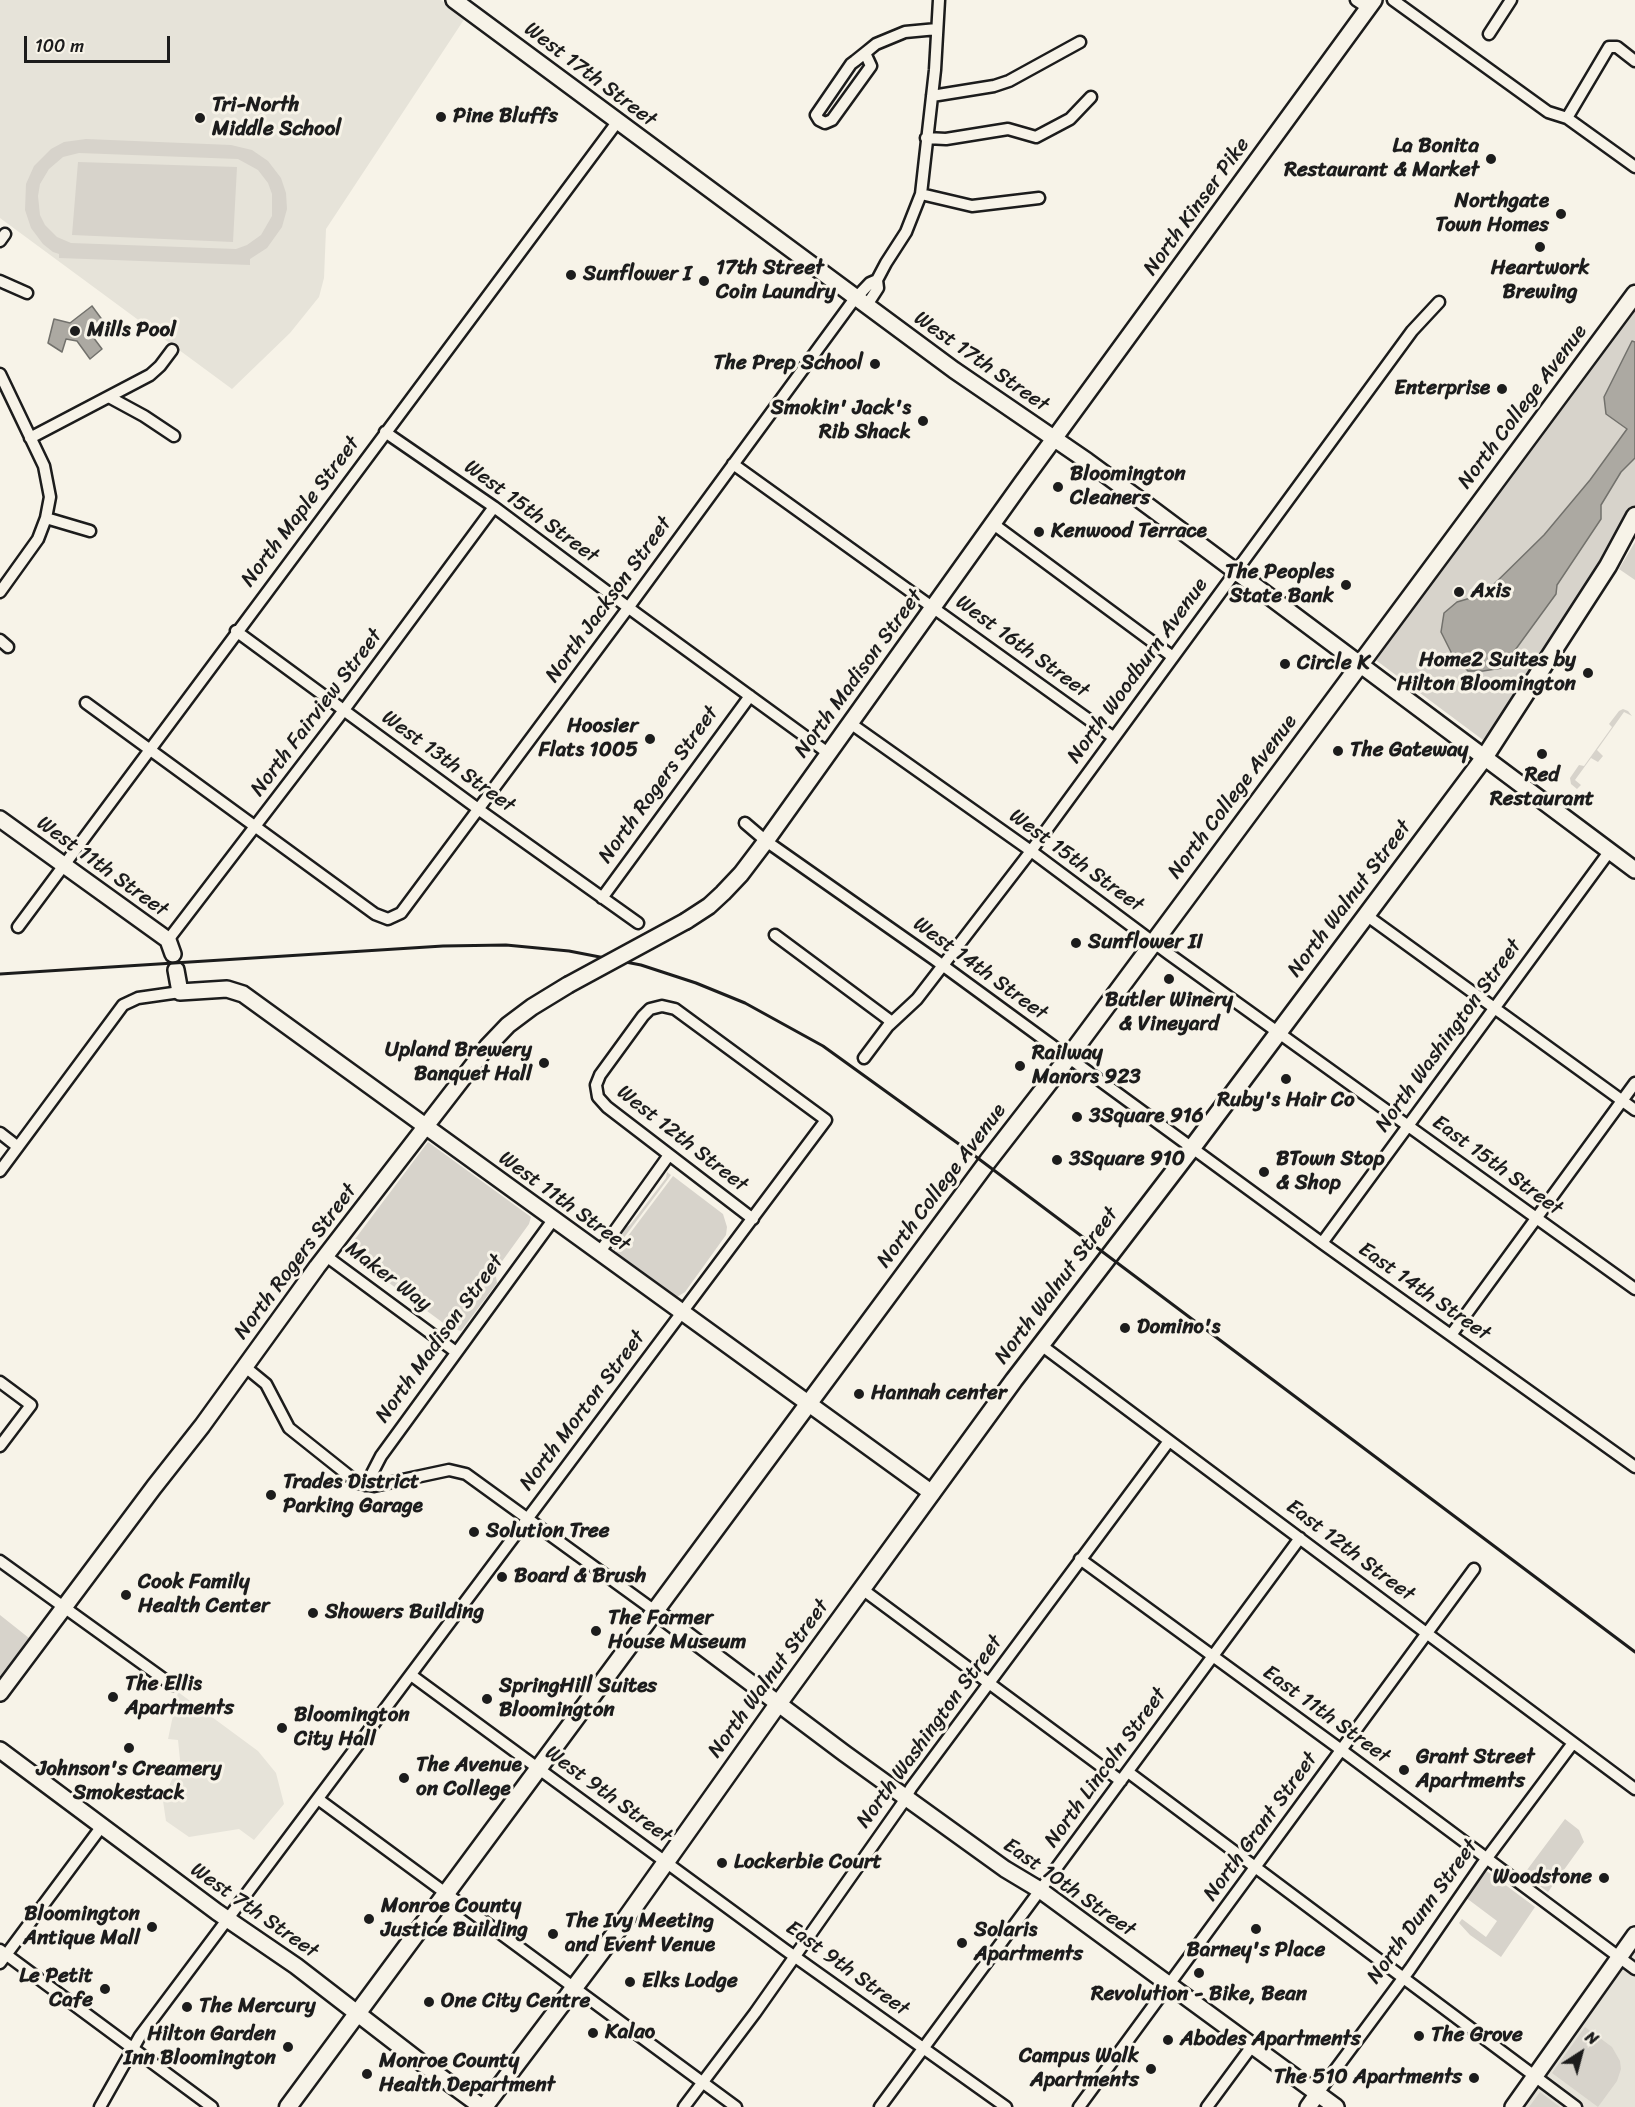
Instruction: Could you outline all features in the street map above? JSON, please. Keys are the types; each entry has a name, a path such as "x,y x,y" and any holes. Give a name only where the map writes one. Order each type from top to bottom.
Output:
{"main road":[{"name":"North College Avenue","path":"288,2107 988,1161 1068,1058 1635,294"},
{"name":"North Walnut Street","path":"483,2107 576,1988 778,1703 1041,1345 1279,1033 1484,758 1608,566 1635,516"}],"street":[{"name":"West 17th Street","path":"454,0 994,399 1054,438 1236,571 1635,870"},
{"path":"939,0 932,96 921,194 972,206 1039,198"},
{"path":"1393,0 1548,112 1567,118 1635,167"},
{"path":"1489,34 1511,0"},
{"name":"North Kinser Pike","path":"1054,438 1366,3"},
{"path":"865,53 871,66 832,120 825,123 819,120 816,115 851,64 876,44 895,35 937,29"},
{"path":"932,96 994,86 1009,81 1080,42"},
{"path":"1567,118 1610,47 1617,47 1635,61"},
{"path":"926,138 946,139 1008,129 1036,137 1070,119 1091,97"},
{"name":"North Maple Street","path":"18,927 236,631 618,121"},
{"name":"North Jackson Street","path":"255,827 375,914 388,919 401,913 733,464 862,302 878,288 877,280 906,232 921,194"},
{"path":"0,281 27,293"},
{"name":"North Woodburn Avenue","path":"864,1058 892,1022 917,999 1031,851 1412,331 1439,302"},
{"path":"30,438 150,375 172,350"},
{"path":"0,374 44,465 50,497 46,518 38,539 0,592"},
{"path":"109,398 144,416 174,436"},
{"name":"West 15th Street","path":"385,432 494,507 628,608 828,753"},
{"name":"North Madison Street","path":"686,921 709,906 741,874 1054,438"},
{"name":"West 16th Street","path":"733,464 1113,737"},
{"name":"North Fairview Street","path":"170,947 255,827 344,711 494,507"},
{"path":"46,518 90,531"},
{"path":"992,523 1173,657"},
{"name":"West 13th Street","path":"236,631 638,923"},
{"name":"North Rogers Street","path":"602,898 750,696"},
{"path":"86,703 255,827"},
{"name":"West 15th Street","path":"850,723 1031,851 1279,1033"},
{"name":"West 11th Street","path":"0,819 170,947"},
{"name":"West 14th Street","path":"745,823 766,841 1192,1148"},
{"name":"North Washington Street","path":"1322,1243 1609,852"},
{"path":"1366,915 1635,1110"},
{"name":"North Rogers Street","path":"0,1694 153,1487 202,1426 326,1256 487,1047 508,1025 532,1006 686,921"},
{"path":"775,935 892,1022"},
{"path":"0,1171 123,1005 138,998 180,992 176,970"},
{"name":"West 11th Street","path":"180,992 227,989 238,991 932,1493"},
{"name":"West 12th Street","path":"753,1219 607,1107 598,1097 596,1085 600,1076 643,1016 660,1006 675,1009 826,1120"},
{"name":"East 15th Street","path":"1279,1033 1635,1288"},
{"path":"1451,1335 1635,1083"},
{"name":"North Morton Street","path":"100,2107 133,2049 228,1919 826,1120"},
{"path":"0,1133 18,1147"},
{"name":"East 14th Street","path":"1192,1148 1635,1467"},
{"path":"599,1253 669,1155"},
{"name":"North Madison Street","path":"366,1485 381,1456 553,1220"},
{"name":"Maker Way","path":"326,1256 456,1352"},
{"name":"East 12th Street","path":"1041,1345 1635,1789"},
{"path":"244,1366 266,1384 285,1422 297,1436 353,1480 374,1486 441,1471 466,1474 655,1611"},
{"path":"0,1382 31,1405 0,1446"},
{"name":"North Washington Street","path":"684,2107 755,2013 905,1797 988,1683 1169,1441"},
{"name":"North Lincoln Street","path":"880,2107 1300,1539"},
{"name":"East 11th Street","path":"1080,1559 1635,1969"},
{"path":"0,1560 172,1685"},
{"name":"North Grant Street","path":"1079,2107 1474,1569"},
{"path":"862,1589 988,1683 1254,1866 1576,2107"},
{"name":"East 10th Street","path":"655,1611 905,1797 1005,1869 1040,1890 1336,2107"},
{"name":"West 9th Street","path":"411,1675 667,1861"},
{"name":"North Dunn Street","path":"1308,2107 1573,1743"},
{"name":"West 7th Street","path":"0,1750 228,1919 296,1966 483,2107"},
{"path":"318,1799 736,2107"},
{"path":"102,1826 2,1956 212,2107"},
{"name":"East 9th Street","path":"667,1861 923,2049 1006,2107"},
{"path":"1513,2107 1635,1935"},
{"path":"1207,2107 1252,2046"}],"shaded area":[{"name":"Tri-North Middle School","path":"0,0 441,0 465,18 326,229 324,278 319,297 290,333 232,389 0,218"},
{"path":"86,139 231,145 252,150 268,161 281,178 286,193 287,209 282,227 267,248 250,259 250,265 59,258 59,254 43,244 31,228 25,210 26,184 34,166 51,149 64,142","holes":["79,153 238,159 258,170 268,183 272,194 272,216 261,235 247,245 236,249 71,243 57,237 45,225 40,215 38,196 40,184 49,169 63,157"]},
{"path":"78,162 237,167 233,242 72,235"},
{"name":"Mills Pool","path":"92,306 106,325 93,337 102,349 90,359 77,341 66,339 62,352 48,343 54,319 70,323"},
{"path":"1635,308 1635,507 1602,565 1487,743 1373,658"},
{"path":"1632,341 1635,342 1635,458 1621,472 1601,505 1601,519 1557,585 1556,594 1502,668 1468,671 1453,656 1441,632 1444,613 1457,602 1484,594 1544,535 1590,480 1627,429 1606,414 1604,397"},
{"path":"1635,542 1635,580 1619,569"},
{"path":"1623,709 1632,716 1624,712 1597,750 1603,756 1598,762 1591,758 1575,780 1581,785 1577,789 1571,784 1570,778 1579,765 1584,766 1612,727 1609,724"},
{"path":"428,1142 531,1217 529,1224 495,1271 497,1283 461,1331 450,1328 346,1251"},
{"path":"667,1172 671,1175 614,1251 614,1242 666,1178"},
{"path":"673,1176 723,1214 727,1227 726,1235 685,1292 677,1297 616,1252"},
{"path":"0,1615 29,1638 0,1676"},
{"path":"178,1692 258,1751 276,1773 284,1804 254,1840 239,1829 189,1837 166,1821 163,1801 180,1760 178,1740 168,1739"},
{"path":"1565,1819 1579,1830 1584,1842 1548,1892 1524,1874"},
{"path":"1484,1869 1535,1907 1501,1957 1470,1935 1459,1923 1462,1919 1486,1937 1497,1921 1465,1897"},
{"path":"1635,1943 1635,2107 1518,2107"},
{"path":"1585,2027 1612,2047 1620,2061 1621,2069 1617,2081 1598,2107 1552,2073"},
{"path":"1540,2092 1560,2107 1529,2107"}],"railway":[{"path":"0,974 443,946 506,945 569,951 641,965 696,983 745,1003 823,1046 963,1147 1635,1652"}],"place":[{"name":"Pine Bluffs","path":"441,117"},
{"name":"Tri-North Middle School","path":"200,118"},
{"name":"La Bonita Restaurant & Market","path":"1491,159"},
{"name":"Northgate Town Homes","path":"1561,214"},
{"name":"Heartwork Brewing","path":"1540,247"},
{"name":"Sunflower I","path":"571,275"},
{"name":"17th Street Coin Laundry","path":"704,281"},
{"name":"Mills Pool","path":"75,331"},
{"name":"The Prep School","path":"875,364"},
{"name":"Enterprise","path":"1502,389"},
{"name":"Smokin' Jack's Rib Shack","path":"923,421"},
{"name":"Bloomington Cleaners","path":"1058,487"},
{"name":"Kenwood Terrace","path":"1039,532"},
{"name":"The Peoples State Bank","path":"1346,585"},
{"name":"Axis","path":"1459,592"},
{"name":"Circle K","path":"1285,664"},
{"name":"Home2 Suites by Hilton Bloomington","path":"1588,673"},
{"name":"Hoosier Flats 1005","path":"650,739"},
{"name":"The Gateway","path":"1338,751"},
{"name":"Red Restaurant","path":"1542,754"},
{"name":"Sunflower II","path":"1076,943"},
{"name":"Butler Winery & Vineyard","path":"1169,979"},
{"name":"Upland Brewery Banquet Hall","path":"544,1063"},
{"name":"Railway Manors 923","path":"1020,1066"},
{"name":"Ruby's Hair Co","path":"1286,1079"},
{"name":"3Square 916","path":"1077,1117"},
{"name":"3Square 910","path":"1057,1160"},
{"name":"BTown Stop & Shop","path":"1264,1172"},
{"name":"Domino's","path":"1125,1328"},
{"name":"Hannah center","path":"859,1394"},
{"name":"Trades District Parking Garage","path":"271,1495"},
{"name":"Solution Tree","path":"474,1532"},
{"name":"Board & Brush","path":"502,1577"},
{"name":"Cook Family Health Center","path":"126,1595"},
{"name":"Showers Building","path":"313,1613"},
{"name":"The Farmer House Museum","path":"596,1631"},
{"name":"The Ellis Apartments","path":"113,1697"},
{"name":"SpringHill Suites Bloomington","path":"487,1699"},
{"name":"Bloomington City Hall","path":"282,1728"},
{"name":"Johnson's Creamery Smokestack","path":"129,1748"},
{"name":"Grant Street Apartments","path":"1404,1770"},
{"name":"The Avenue on College","path":"404,1778"},
{"name":"Lockerbie Court","path":"722,1863"},
{"name":"Woodstone","path":"1604,1878"},
{"name":"Monroe County Justice Building","path":"369,1919"},
{"name":"Bloomington Antique Mall","path":"152,1927"},
{"name":"Barney's Place","path":"1256,1929"},
{"name":"The Ivy Meeting and Event Venue","path":"553,1934"},
{"name":"Solaris Apartments","path":"962,1943"},
{"name":"Revolution - Bike, Bean","path":"1199,1973"},
{"name":"Elks Lodge","path":"630,1982"},
{"name":"Le Petit Cafe","path":"105,1989"},
{"name":"One City Centre","path":"429,2002"},
{"name":"The Mercury","path":"187,2007"},
{"name":"Kalao","path":"593,2033"},
{"name":"The Grove","path":"1419,2036"},
{"name":"Abodes Apartments","path":"1168,2040"},
{"name":"Hilton Garden Inn Bloomington","path":"288,2047"},
{"name":"Campus Walk Apartments","path":"1151,2069"},
{"name":"Monroe County Health Department","path":"367,2074"},
{"name":"The 510 Apartments","path":"1474,2078"}]}
